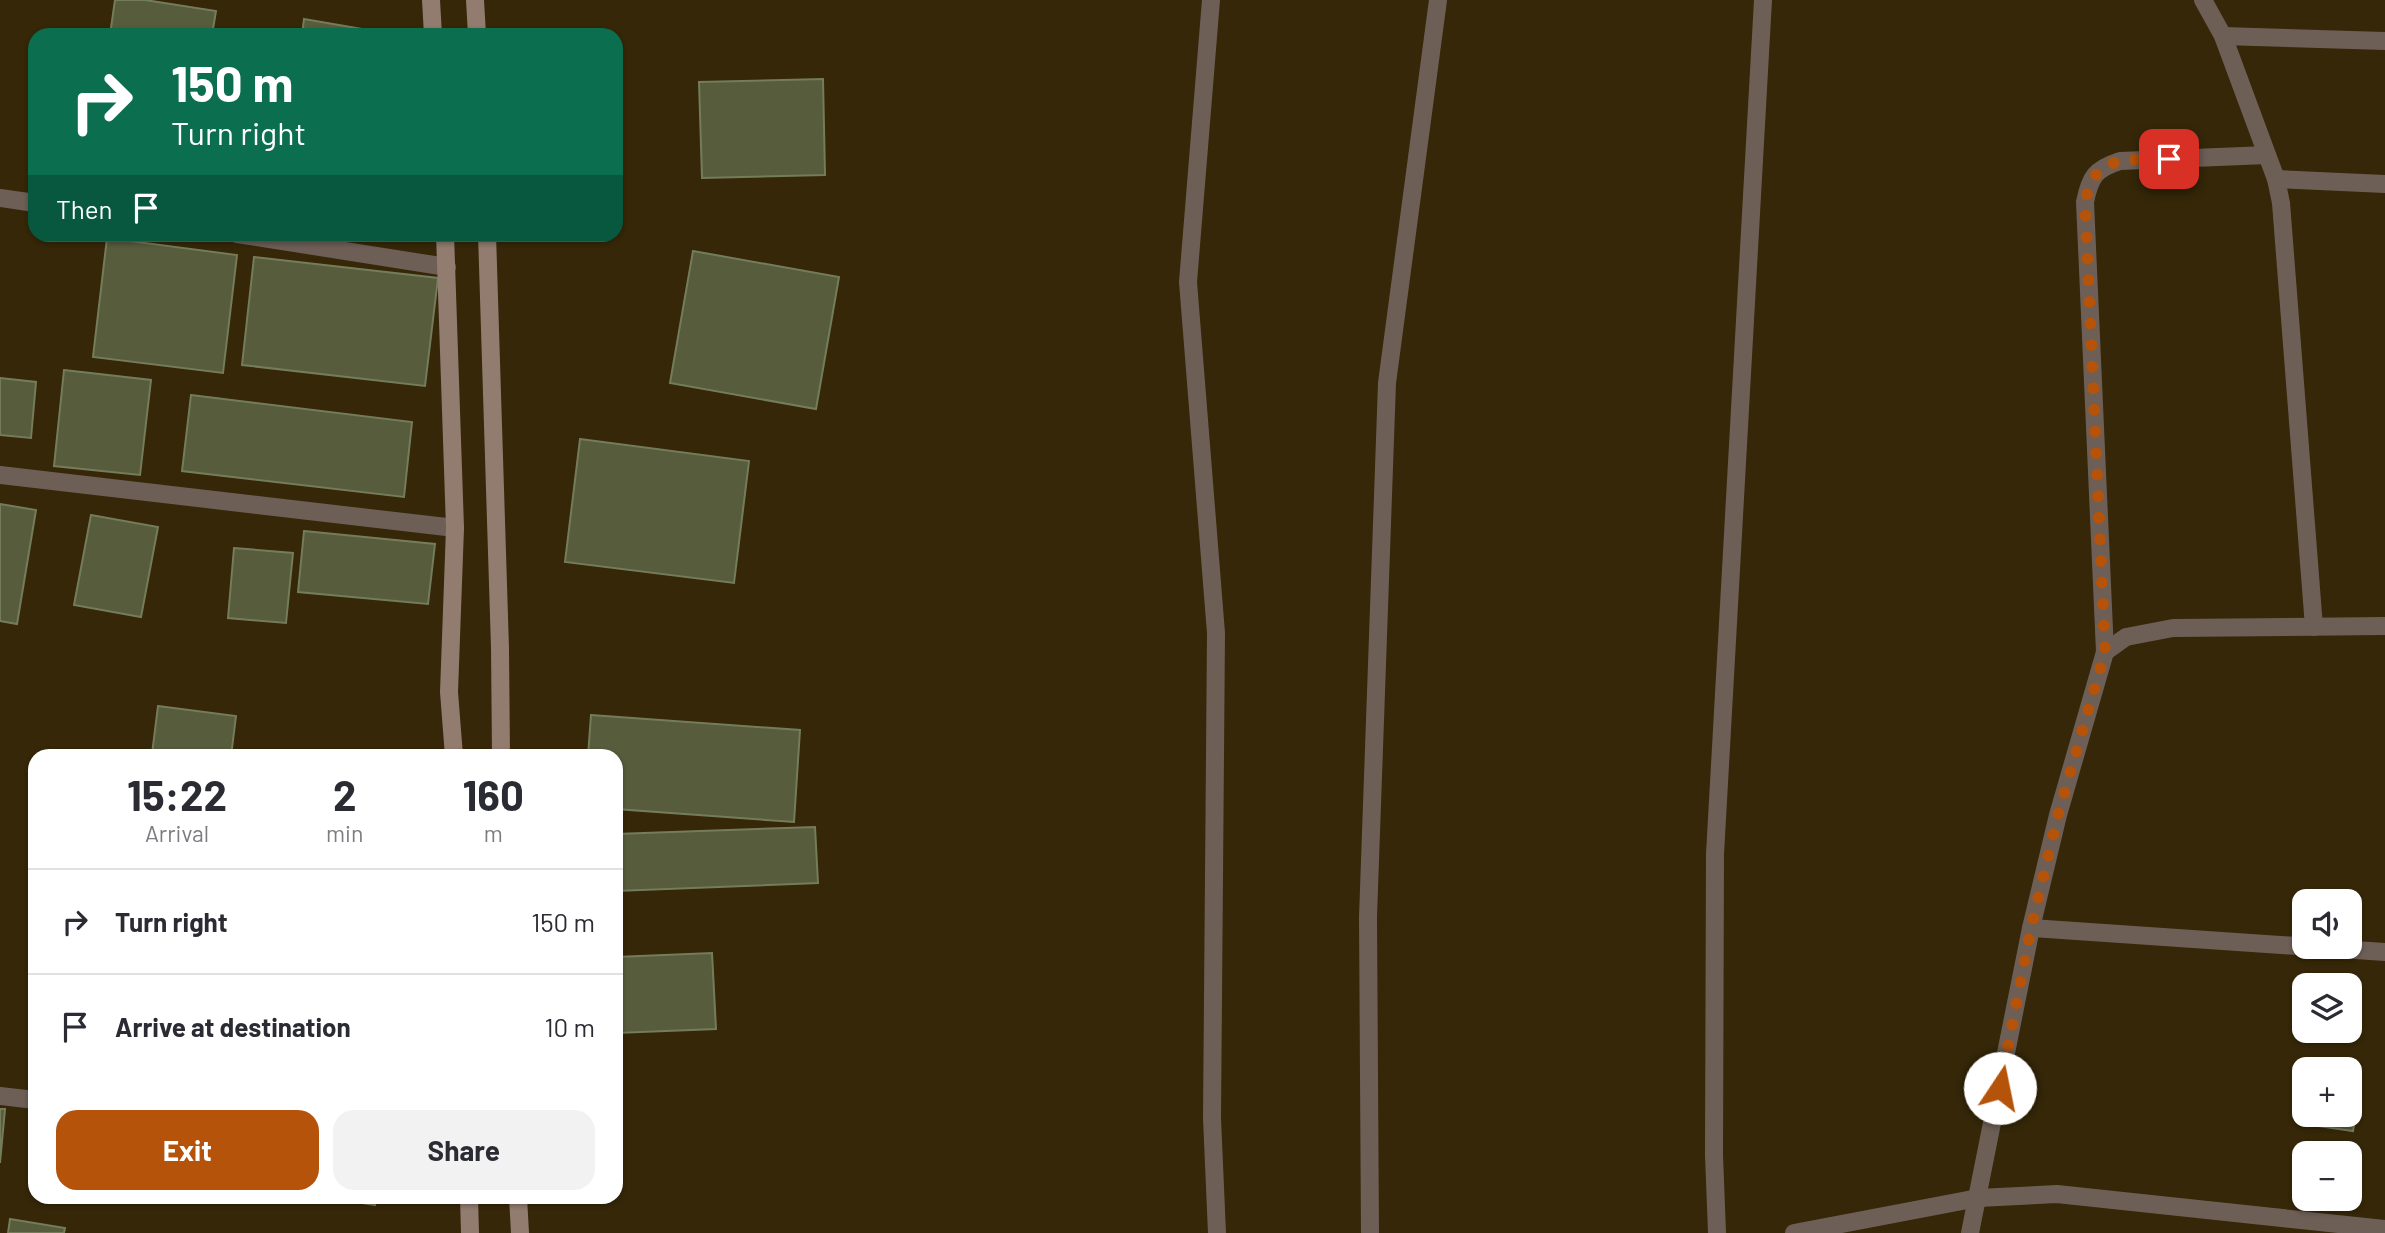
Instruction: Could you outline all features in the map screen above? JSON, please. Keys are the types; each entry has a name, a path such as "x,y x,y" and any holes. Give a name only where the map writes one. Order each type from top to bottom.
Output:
{"main road":[{"path":"431,0 433,28"},
{"path":"475,0 477,28"},
{"path":"445,242 455,528 449,692 453,749"},
{"path":"487,242 501,749"},
{"path":"469,1204 470,1233"},
{"path":"518,1204 520,1233"}],"street":[{"path":"1211,0 1188,282 1216,633 1212,1118 1217,1233"},
{"path":"1370,1233 1368,917 1387,383 1438,0"},
{"path":"1717,1233 1714,1155 1715,854 1763,0"},
{"path":"2203,0 2223,36 2276,179 2281,204 2314,627"},
{"path":"2223,36 2385,41"},
{"path":"1970,1233 2031,928 2058,815 2105,652 2085,202 2089,185 2103,166 2120,161 2267,155"},
{"path":"2276,179 2385,184"},
{"path":"0,198 28,202"},
{"path":"288,242 447,267"},
{"path":"0,475 455,528"},
{"path":"2105,652 2126,637 2173,628 2385,626"},
{"path":"2031,928 2385,952"},
{"path":"0,1096 28,1099"},
{"path":"1794,1233 1978,1198 2057,1194 2333,1229 2385,1230"}],"building":[{"path":"115,0 145,0 216,11 213,28 111,28"},
{"path":"304,19 356,28 303,28"},
{"path":"823,79 825,175 702,178 699,82"},
{"path":"107,242 138,242 237,255 223,373 93,357"},
{"path":"693,251 839,277 816,409 670,383"},
{"path":"254,257 438,278 425,386 242,365"},
{"path":"64,370 151,380 140,475 54,466"},
{"path":"0,378 36,382 31,438 0,435"},
{"path":"191,395 412,422 404,497 182,471"},
{"path":"580,439 749,461 734,583 565,562"},
{"path":"0,504 36,510 17,624 0,621"},
{"path":"91,515 158,527 141,617 74,605"},
{"path":"304,531 435,544 428,604 298,592"},
{"path":"234,548 293,553 286,623 228,618"},
{"path":"158,706 236,716 232,749 153,749"},
{"path":"591,715 800,730 794,822 623,810 623,749 589,749"},
{"path":"815,827 818,883 623,891 623,834"},
{"path":"712,953 716,1029 623,1033 623,957"},
{"path":"0,1109 5,1109 0,1163"},
{"path":"2325,1127 2354,1127 2353,1131"},
{"path":"10,1219 65,1228 64,1233 8,1233"}],"route":[{"path":"2000,1088 2031,928 2058,815 2105,652 2085,202 2089,185 2103,166 2120,161 2169,159"}]}
